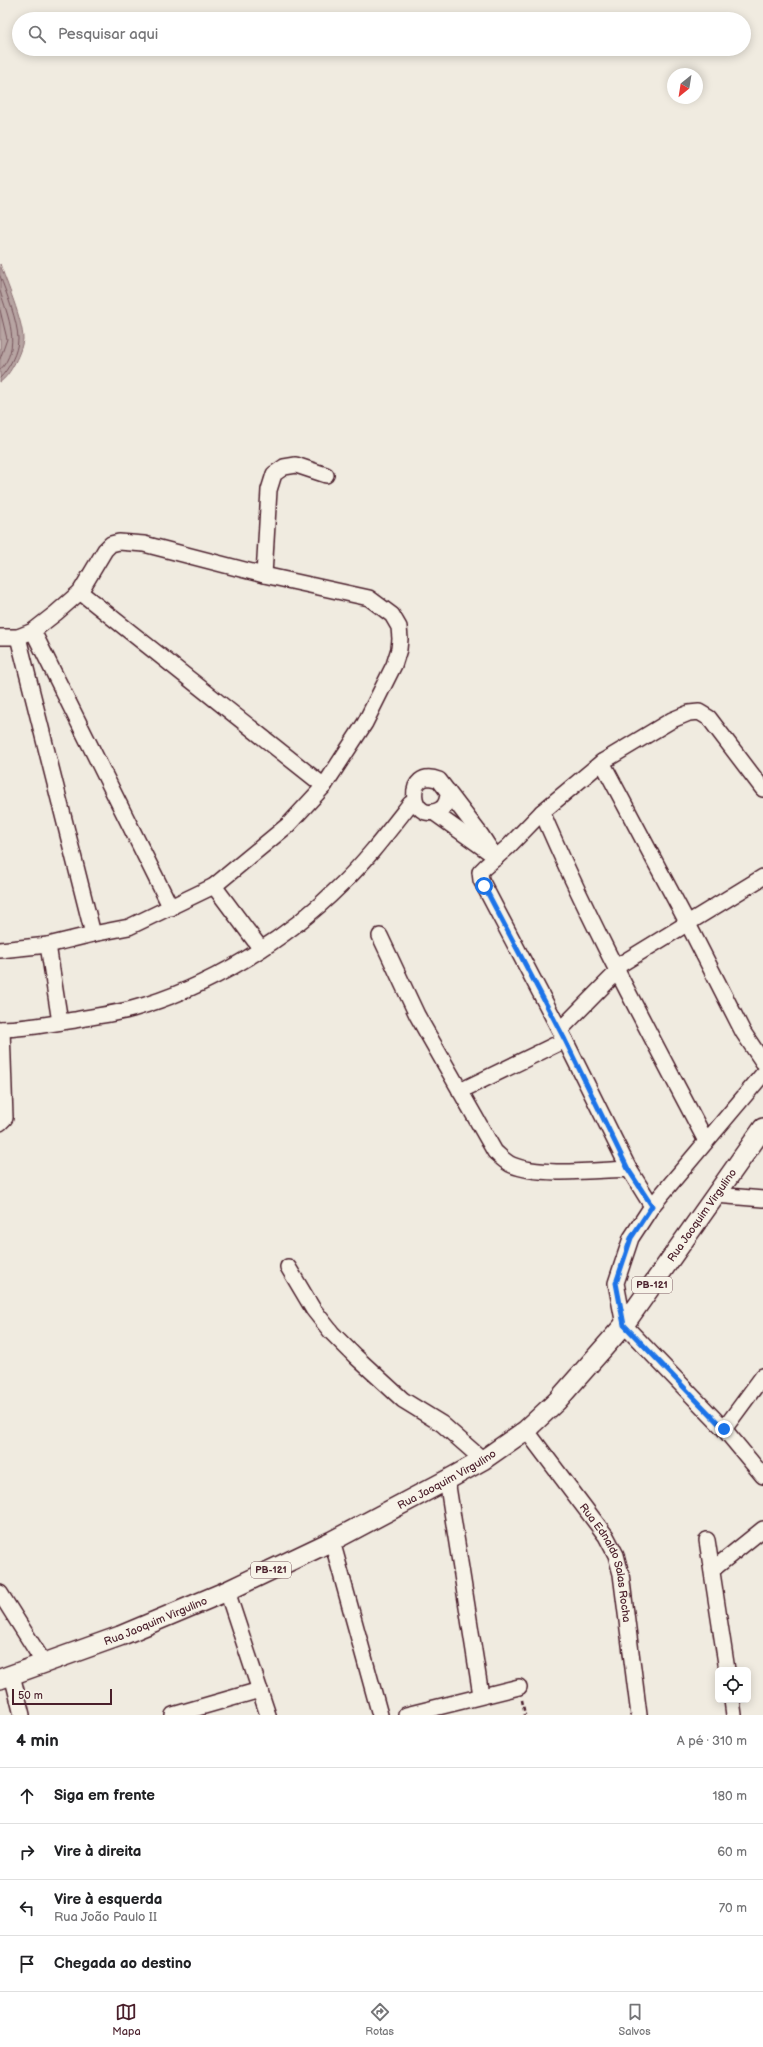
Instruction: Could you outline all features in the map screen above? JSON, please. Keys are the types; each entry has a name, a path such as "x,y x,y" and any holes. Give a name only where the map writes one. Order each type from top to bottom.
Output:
{"main road":[{"name":"Rua Jaoquim Virgulino","path":"6,1677 120,1636 227,1591 332,1540 447,1480 483,1460 526,1430 557,1401 624,1325 763,1128"}],"street":[{"path":"264,575 269,490 274,474 284,467 296,465 326,475"},
{"path":"0,637 18,637 33,631 56,613 80,592 105,550 111,544 119,542 144,544 264,575 369,598 392,615 399,627 399,649 394,665 365,723 324,786 288,825 214,886 129,927 48,945 0,950"},
{"path":"80,592 324,786"},
{"path":"33,631 171,908"},
{"path":"18,637 93,934"},
{"path":"652,1206 628,1169 562,1035 481,880 480,872 508,847 542,812 602,762 672,720 689,713 699,712 709,718 763,789"},
{"path":"602,762 688,922 743,1032 763,1062"},
{"path":"426,779 439,780 496,858 433,812 422,810 415,801 416,788 426,779"},
{"path":"433,812 440,810 445,805 448,799 448,792"},
{"path":"2,1119 1,1029 60,1022 132,1009 218,975 261,949 293,926 341,886 372,852 410,804 415,801"},
{"path":"542,812 559,853 706,1141"},
{"path":"460,1091 562,1035 617,969 688,922 763,877"},
{"path":"214,886 261,949"},
{"path":"380,936 417,1015 495,1152 503,1160 514,1166 543,1171 628,1169"},
{"path":"48,945 60,1022"},
{"path":"763,1074 652,1206 631,1238 616,1283 624,1325 724,1429 763,1476"},
{"path":"716,1195 763,1199"},
{"path":"288,1267 313,1309 332,1333 355,1356 403,1400 442,1424 483,1460"},
{"path":"724,1429 763,1376"},
{"name":"Rua Ednaldo Salas Rocha","path":"526,1430 594,1519 616,1556 621,1574 639,1715"},
{"path":"447,1480 481,1695"},
{"path":"712,1570 763,1529"},
{"path":"332,1540 380,1715"},
{"path":"707,1540 727,1667"},
{"path":"227,1591 268,1715"},
{"path":"0,1593 44,1664"},
{"name":"Rua Jaoquim Virgulino","path":"6,1677 22,1715"},
{"path":"406,1715 519,1686"},
{"path":"173,1715 260,1690"},
{"path":"732,1703 734,1715"}],"water":[{"path":"0,264 17,312 23,339 15,363 8,374 0,382"}],"route":[{"path":"484,886 565,1040 628,1169 652,1206 631,1238 620,1265 616,1283 624,1325 724,1429"}]}
